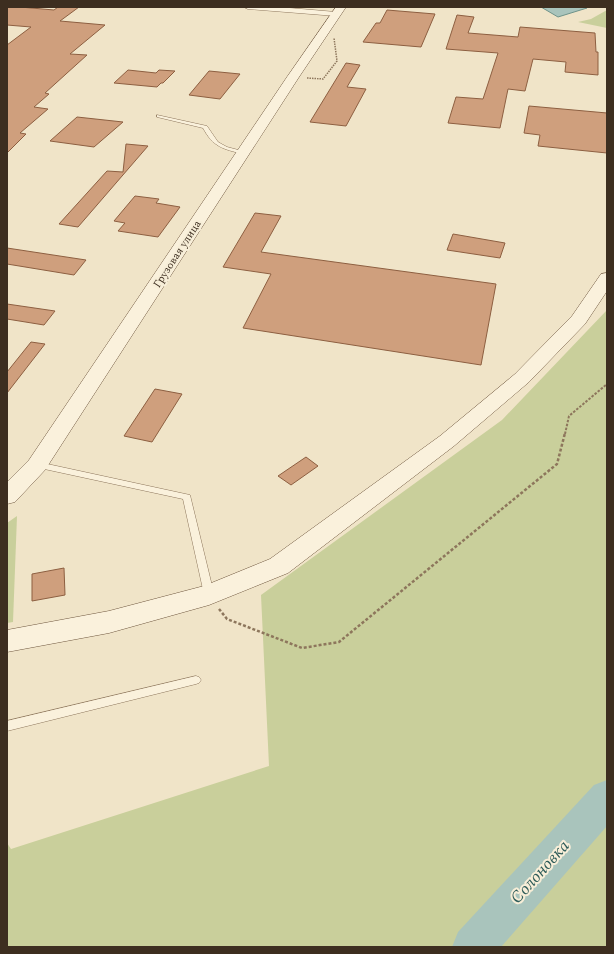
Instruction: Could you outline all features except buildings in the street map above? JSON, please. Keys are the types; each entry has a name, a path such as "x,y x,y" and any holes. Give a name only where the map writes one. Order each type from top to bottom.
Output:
{"street":[{"path":"248,7 339,11"},
{"name":"Грузовая улица","path":"7,496 38,465 293,77 339,11"},
{"path":"7,641 109,622 209,595 279,566 448,441 522,378 579,320 607,278"}],"lane":[{"path":"159,116 205,127 209,136 223,148 244,152"},
{"path":"38,465 187,497 209,595"},
{"path":"7,726 196,680"}],"path":[{"path":"293,77 322,79 337,61 334,37"},
{"path":"209,595 227,619 302,648 339,642 557,464 569,416 607,384"}],"green space":[{"path":"607,10 607,28 578,22 591,19"},
{"path":"607,310 607,947 7,947 7,843 11,849 269,766 261,595 502,420"},
{"path":"17,516 13,622 7,623 7,523"}],"water":[{"path":"541,7 584,7 587,8 558,17"}],"waterway":[{"name":"Солоновка","path":"473,947 607,798"}]}
